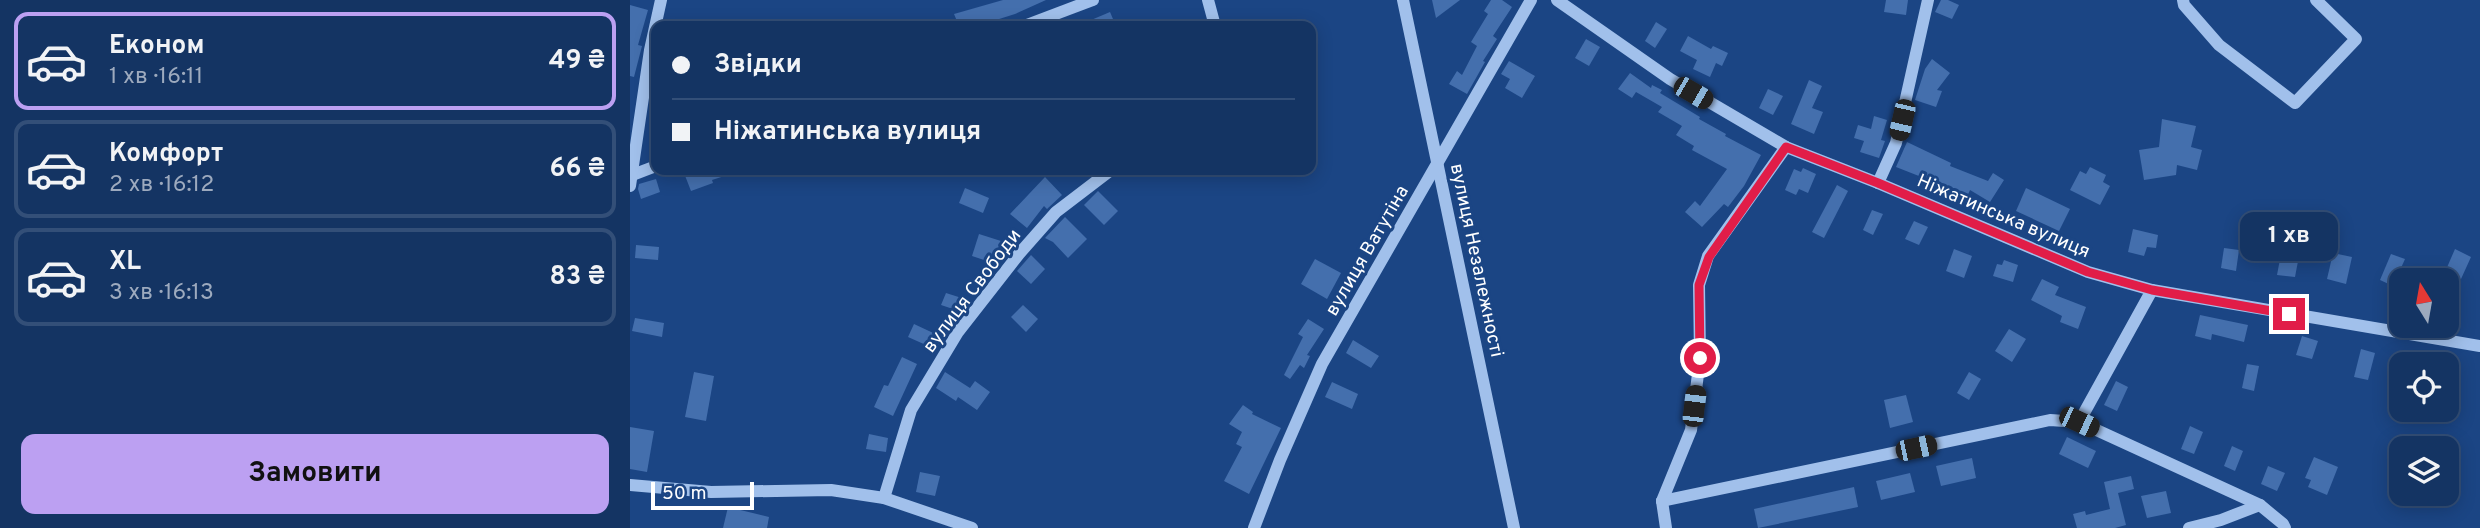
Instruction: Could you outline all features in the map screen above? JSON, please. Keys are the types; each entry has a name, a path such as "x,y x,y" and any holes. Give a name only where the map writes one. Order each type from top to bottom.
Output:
{"street":[{"path":"656,21 661,0"},
{"path":"1037,21 1093,0"},
{"path":"1208,0 1214,21"},
{"name":"вулиця Незалежності","path":"1403,0 1514,528"},
{"name":"вулиця Ватутіна","path":"1254,528 1322,364 1531,0"},
{"name":"Ніжатинська вулиця","path":"1558,0 1670,79 1786,147 2088,272 2152,290 2480,346"},
{"path":"1878,183 1896,143 1928,0"},
{"path":"2183,0 2184,5 2219,45 2295,103 2356,39 2316,0"},
{"path":"630,179 651,45"},
{"path":"1666,528 1662,501 1690,430 1700,358 1699,285 1709,257 1786,147"},
{"path":"630,179 651,168"},
{"name":"вулиця Свободи","path":"884,498 911,410 958,332 1056,212 1104,175"},
{"path":"2079,422 2152,290"},
{"path":"1662,501 2050,420 2079,422 2260,505 2285,528"},
{"path":"630,485 711,492 831,490 884,498 972,528"},
{"path":"2189,528 2221,520 2260,505"}],"building":[{"path":"1003,0 1046,0 993,21 957,21 954,14"},
{"path":"1432,0 1460,0 1436,18"},
{"path":"1491,0 1502,0 1512,7 1493,36 1497,39 1467,94 1449,84 1457,71 1462,75 1477,46 1471,42 1488,14 1484,11"},
{"path":"1886,0 1908,0 1906,15 1884,12"},
{"path":"1941,0 1959,5 1952,19 1935,12"},
{"path":"630,5 648,10 638,45 642,46 634,77 630,76"},
{"path":"1110,12 1114,21 1089,21"},
{"path":"1656,22 1667,29 1655,48 1645,41"},
{"path":"1688,36 1711,49 1713,46 1728,53 1722,66 1716,63 1710,77 1693,69 1697,60 1680,51"},
{"path":"1586,39 1600,47 1589,66 1575,58"},
{"path":"1932,59 1950,73 1937,90 1942,91 1936,107 1915,100 1925,69"},
{"path":"1509,61 1535,76 1522,98 1505,88 1510,79 1501,74"},
{"path":"1630,73 1651,88 1652,85 1662,90 1660,93 1726,134 1725,136 1761,155 1744,186 1728,207 1724,204 1702,227 1685,212 1695,201 1700,206 1727,169 1692,150 1694,146 1676,135 1682,126 1658,112 1662,107 1636,92 1632,98 1618,89"},
{"path":"1809,80 1822,86 1812,108 1823,112 1814,134 1791,124"},
{"path":"1768,89 1783,96 1773,115 1759,108"},
{"path":"1874,116 1887,120 1881,140 1885,141 1879,158 1860,152 1864,141 1854,138 1858,125 1871,129"},
{"path":"2162,119 2196,126 2191,147 2202,150 2197,170 2177,165 2176,175 2144,180 2139,150 2159,147"},
{"path":"1907,142 1951,163 1950,166 1988,181 1993,173 2004,180 1990,202 1970,190 1966,199 1955,195 1957,191 1896,167"},
{"path":"2090,167 2106,175 2103,182 2110,186 2100,205 2070,190 2080,171 2086,174"},
{"path":"1803,168 1816,174 1808,193 1799,189 1796,195 1785,190 1794,169 1801,172"},
{"path":"685,175 728,175 712,180 713,183 691,191"},
{"path":"1045,177 1062,195 1047,209 1044,206 1027,228 1010,214"},
{"path":"656,179 660,192 641,199 639,184"},
{"path":"1837,185 1848,191 1824,238 1812,232"},
{"path":"965,188 989,198 983,213 959,203"},
{"path":"2026,188 2070,209 2059,231 2016,211"},
{"path":"1098,191 1118,211 1104,225 1084,205"},
{"path":"1872,210 1883,214 1873,235 1863,230"},
{"path":"1065,217 1087,239 1068,258 1053,242 1045,238"},
{"path":"1914,221 1928,227 1919,245 1905,239"},
{"path":"2133,229 2158,235 2156,248 2147,247 2144,256 2128,252"},
{"path":"979,234 1001,241 993,263 972,256"},
{"path":"636,245 659,247 658,260 635,258"},
{"path":"2224,248 2239,250 2236,271 2221,268"},
{"path":"1954,249 1972,256 1964,278 1946,271"},
{"path":"2455,249 2471,257 2461,279 2459,268 2447,268"},
{"path":"2333,253 2352,257 2346,284 2327,279"},
{"path":"2281,254 2299,256 2295,277 2277,275"},
{"path":"2391,254 2405,259 2401,268 2389,268 2389,284 2380,280"},
{"path":"1031,255 1045,269 1031,284 1017,271"},
{"path":"1315,259 1341,273 1327,299 1301,284"},
{"path":"2004,260 2018,265 2013,282 1993,276 1997,264 2002,265"},
{"path":"2042,279 2059,287 2055,295 2086,307 2078,329 2060,322 2062,316 2031,300"},
{"path":"946,293 968,300 962,312 941,305"},
{"path":"1023,305 1038,319 1026,332 1011,317"},
{"path":"2200,315 2248,325 2244,342 2212,334 2211,340 2195,336"},
{"path":"635,318 664,323 662,337 632,331"},
{"path":"1308,319 1324,329 1307,355 1310,356 1304,368 1300,365 1290,379 1284,375 1303,337 1298,334"},
{"path":"914,324 944,338 939,346 927,342 926,345 908,337"},
{"path":"2009,329 2026,339 2012,362 1995,351"},
{"path":"2302,336 2318,341 2312,359 2296,355"},
{"path":"1353,340 1379,356 1371,368 1346,353"},
{"path":"2361,349 2375,353 2368,380 2354,377"},
{"path":"902,357 917,364 893,416 874,407"},
{"path":"2247,364 2259,366 2254,391 2242,388"},
{"path":"694,372 714,376 706,421 685,417"},
{"path":"945,372 970,388 975,381 990,392 977,410 958,397 956,401 936,388"},
{"path":"1969,372 1981,379 1969,400 1957,393"},
{"path":"2116,381 2128,387 2117,411 2104,405"},
{"path":"1332,382 1358,394 1352,409 1325,397"},
{"path":"1906,395 1913,422 1890,428 1884,400"},
{"path":"1243,405 1253,412 1252,414 1281,428 1249,494 1224,481 1242,447 1236,444 1242,432 1229,424"},
{"path":"2190,426 2203,432 2194,454 2181,449"},
{"path":"630,427 654,431 647,472 630,469"},
{"path":"869,434 888,438 886,452 866,449"},
{"path":"2067,437 2096,451 2088,468 2059,454"},
{"path":"2232,446 2243,451 2235,471 2224,466"},
{"path":"2314,457 2338,467 2327,495 2308,487 2311,480 2305,478"},
{"path":"1972,458 1976,478 1941,486 1936,466"},
{"path":"2268,466 2285,473 2277,491 2261,484"},
{"path":"920,472 940,476 935,496 916,492"},
{"path":"1910,473 1915,492 1881,500 1876,481"},
{"path":"2131,476 2134,489 2118,493 2126,525 2115,528 2077,528 2073,514 2085,511 2086,515 2110,509 2104,482"},
{"path":"1854,487 1858,507 1758,528 1754,509"},
{"path":"2166,491 2171,513 2147,518 2141,496"},
{"path":"728,507 769,517 767,528 723,528"}],"route":[{"path":"1700,358 1699,285 1709,257 1786,147 2088,272 2152,290 2289,314"}]}
